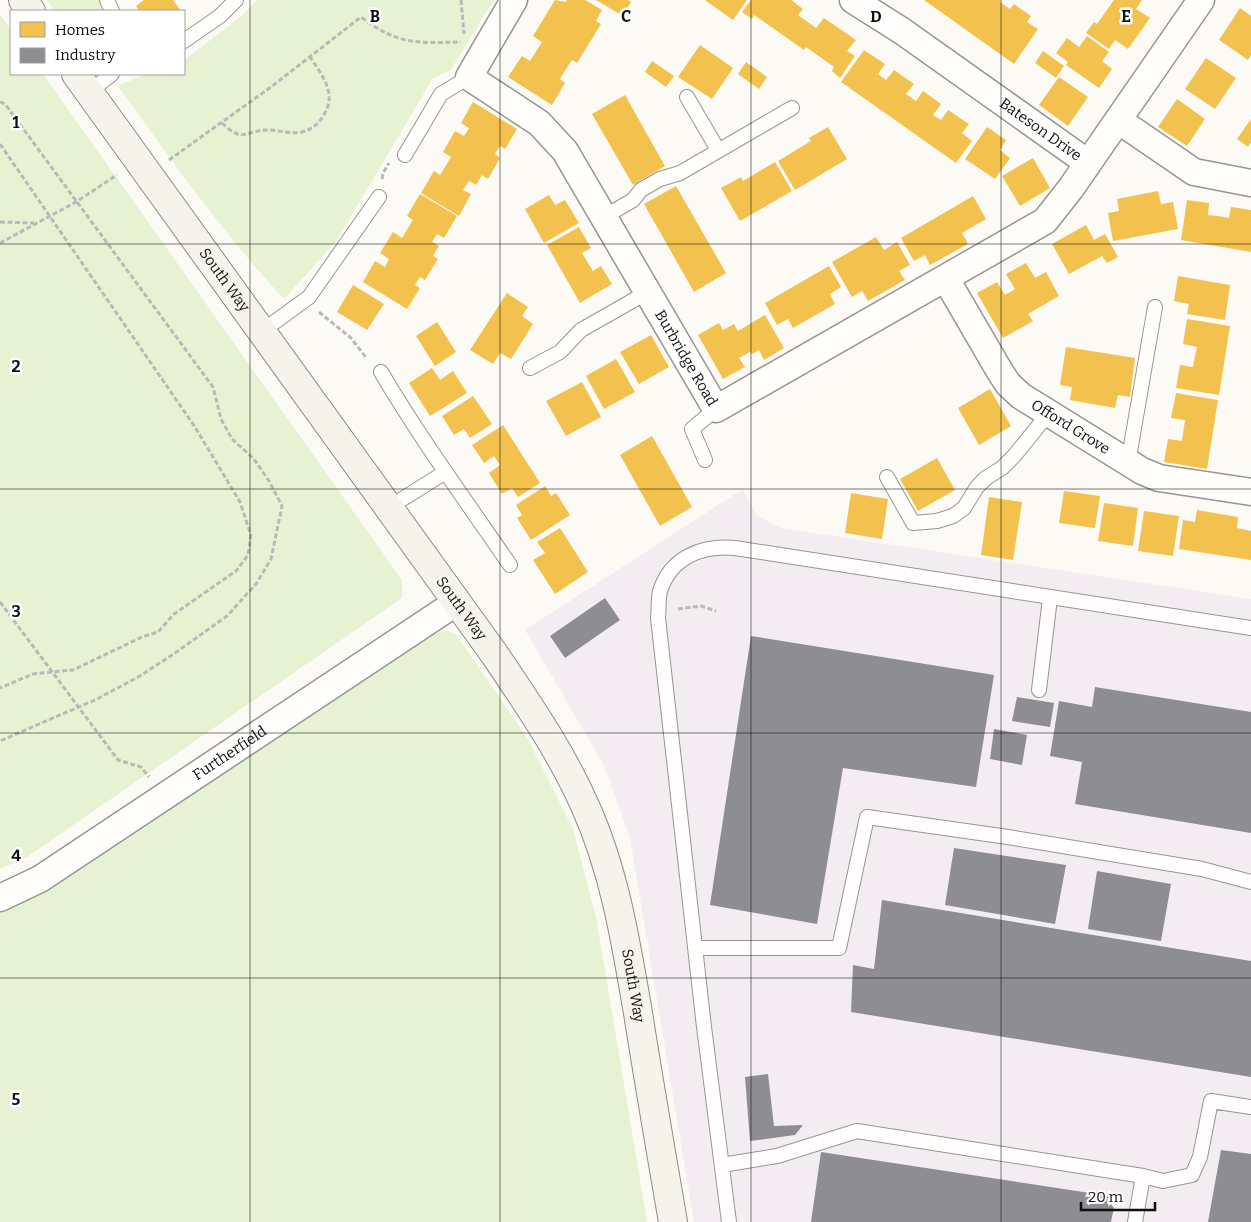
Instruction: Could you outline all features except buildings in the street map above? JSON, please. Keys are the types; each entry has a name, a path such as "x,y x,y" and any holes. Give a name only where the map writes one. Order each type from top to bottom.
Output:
{"street":[{"path":"469,77 514,0"},
{"name":"Bateson Drive","path":"853,0 902,31 1088,163 1201,0"},
{"name":"Burbridge Road","path":"469,77 539,123 564,151 716,409 1045,221 1088,163"},
{"name":"South Way","path":"82,83 136,172 261,332 457,602 546,733 586,808 598,839 622,921 673,1222"},
{"path":"1118,120 1194,172 1251,183"},
{"name":"Offord Grove","path":"946,279 1008,384 1021,396 1128,463 1159,478 1251,492"},
{"name":"Furtherfield","path":"0,898 40,879 457,602"}],"lane":[{"path":"185,40 220,16 236,0"},
{"path":"82,83 109,75"},
{"path":"405,155 441,94 469,77"},
{"path":"687,98 718,150"},
{"path":"604,217 633,200 641,190 660,179 680,173 792,108"},
{"path":"261,332 306,300 330,270 379,197"},
{"path":"530,368 560,352 581,330 648,292"},
{"path":"1128,463 1155,307"},
{"path":"381,372 444,473 510,565"},
{"path":"705,460 692,429 716,409"},
{"path":"887,477 913,523 937,521 953,516 964,508 986,478 1002,468 1014,456 1049,413"},
{"path":"388,508 444,473"},
{"path":"729,1222 658,618 660,592 669,571 681,560 701,549 718,546 1251,628"},
{"path":"1039,690 1050,598"},
{"path":"696,948 839,948 866,817 1018,838 1202,869 1251,882"},
{"path":"722,1165 777,1156 857,1132 1143,1176 1163,1181 1192,1175 1200,1156 1211,1101 1251,1107"},
{"path":"1135,1222 1143,1176"}],"path":[{"path":"0,242 136,172 222,123 361,16 396,38 418,43 465,42 461,0"},
{"path":"222,123 234,135 240,136 260,131 301,132 313,128 325,114 330,100 324,78 310,56"},
{"path":"0,102 5,104 213,386 221,419 232,439 254,459 269,481 282,506 270,559 256,584 227,616 140,676 79,707 0,741"},
{"path":"0,144 195,427 240,502 251,535 248,555 236,571 174,614 158,632 142,637 74,670 22,677 0,688"},
{"path":"379,197 382,172 391,160 405,155"},
{"path":"0,222 36,224"},
{"path":"306,300 350,338 368,360 381,372"},
{"path":"0,602 118,760 141,767 165,797"}],"shaded area":[{"path":"743,489 756,515 781,528 1251,599 1251,1222 694,1222 630,838 605,767 525,630"}],"green space":[{"path":"47,0 100,0 105,10 54,10"},
{"path":"257,0 494,0 450,71 433,78 337,240 284,299 219,222 118,86 144,75 185,75 185,59 243,15"},
{"path":"0,15 10,29 10,75 44,75 402,580 402,598 27,857 0,869"},
{"path":"446,631 455,633 528,739 573,829 596,917 647,1222 0,1222 0,908 428,635"}]}
